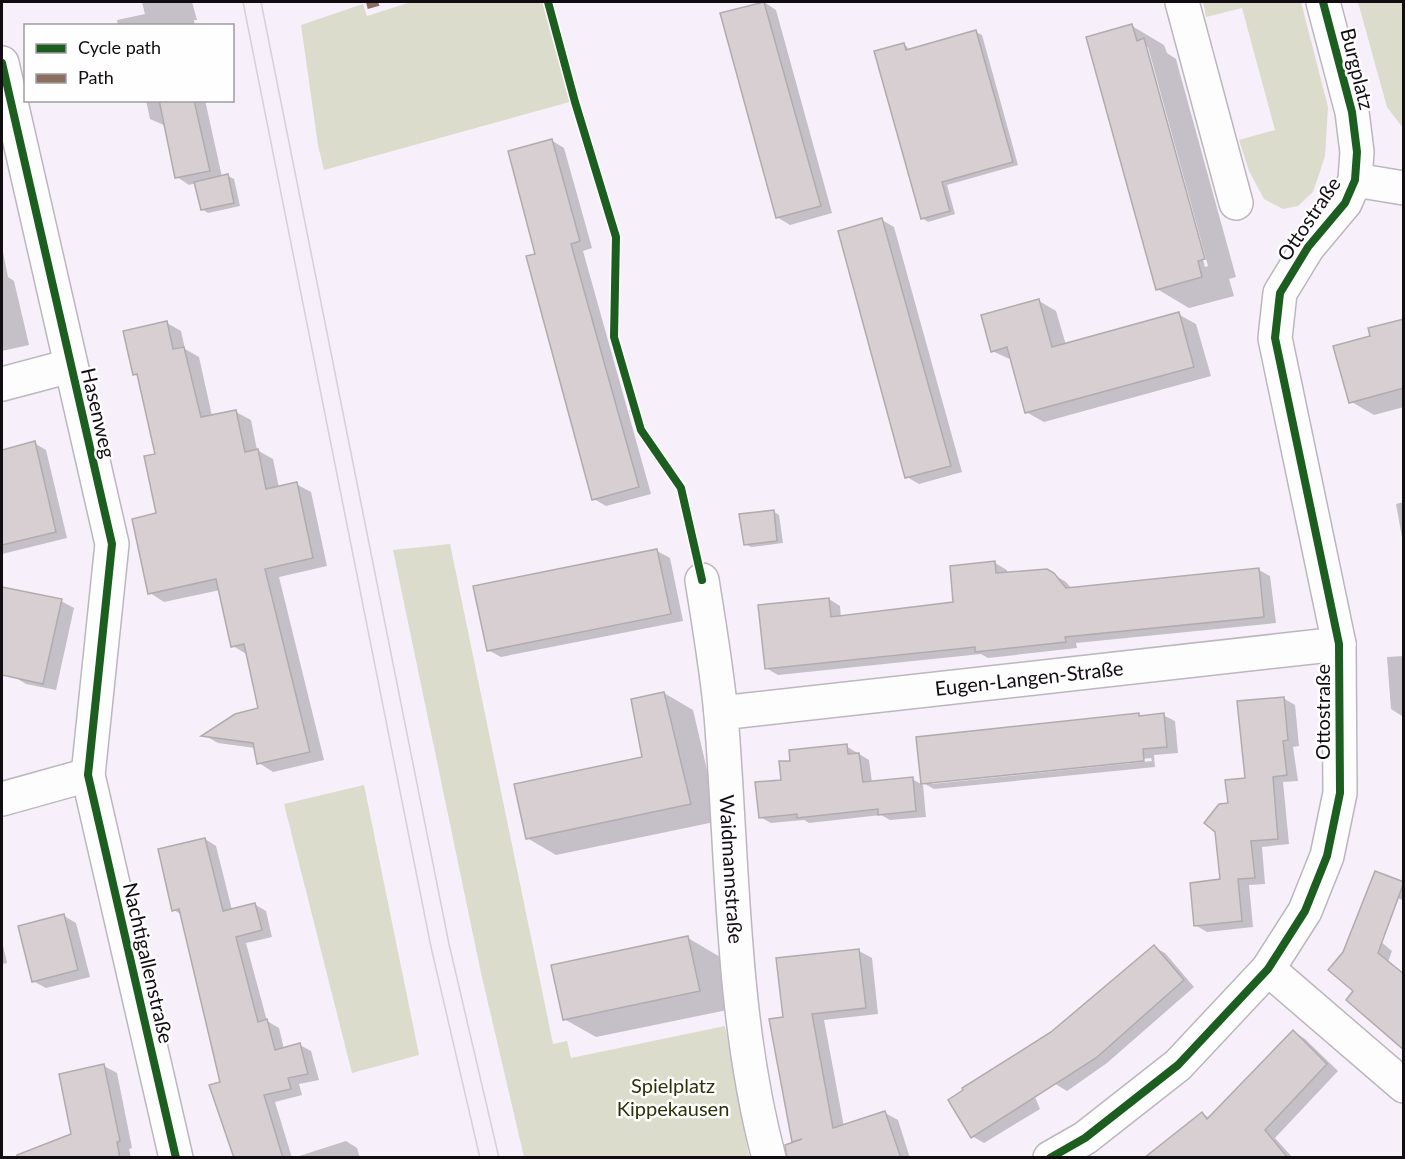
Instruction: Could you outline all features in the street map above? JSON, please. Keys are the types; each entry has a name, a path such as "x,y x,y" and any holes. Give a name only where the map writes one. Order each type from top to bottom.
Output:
{"street":[{"path":"1182,2 1236,203"},
{"name":"Burgplatz","path":"1323,2 1352,111 1357,152 1355,180"},
{"name":"Hasenweg","path":"2,63 112,544 88,775"},
{"path":"1355,180 1404,188"},
{"name":"Ottostraße","path":"1050,1158 1085,1138 1178,1065 1268,969 1305,911 1327,856 1340,793 1339,644 1275,338 1280,293 1308,247 1345,203 1355,180"},
{"path":"2,384 70,366"},
{"name":"Waidmannstraße","path":"702,580 721,713 739,979 761,1129 769,1158"},
{"name":"Eugen-Langen-Straße","path":"721,713 1339,644"},
{"path":"2,799 88,775"},
{"name":"Nachtigallenstraße","path":"88,775 176,1158"},
{"path":"1268,969 1404,1086"}],"green space":[{"path":"411,2 545,2 573,101 324,170 318,145 301,25 363,4 367,16"},
{"path":"1203,2 1301,2 1328,107 1325,156 1313,192 1298,206 1283,209 1264,199 1249,171 1239,140 1275,130 1242,8 1206,17"},
{"path":"1358,2 1403,2 1403,128 1387,107"},
{"name":"Spielplatz Kippekausen","path":"450,544 553,1044 567,1041 571,1058 725,1026 749,1157 524,1157 481,973 393,550"},
{"path":"364,785 419,1055 352,1073 284,804"}],"building":[{"path":"764,2 821,206 776,218 720,13"},
{"path":"1132,24 1137,41 1144,38 1205,259 1198,261 1202,277 1156,290 1086,37"},
{"path":"976,30 1013,162 942,182 950,211 921,219 874,51 904,43 906,50"},
{"path":"159,102 194,102 210,171 175,178"},
{"path":"552,139 580,241 571,244 639,487 592,500 526,256 535,254 508,151"},
{"path":"228,174 234,203 201,210 194,182"},
{"path":"882,218 951,466 905,478 838,231"},
{"path":"1039,299 1052,347 1179,312 1194,367 1025,413 1007,347 991,352 981,315"},
{"path":"1404,319 1404,388 1349,403 1333,346 1370,336 1368,328"},
{"path":"167,321 173,349 184,347 201,417 236,410 245,452 258,449 266,489 297,482 313,558 265,569 310,752 257,764 253,743 201,736 235,714 258,708 244,644 231,647 216,579 148,594 132,519 156,513 144,456 155,454 137,374 133,375 123,331"},
{"path":"35,441 56,532 2,545 2,450"},
{"path":"774,510 777,541 744,545 739,514"},
{"path":"657,549 671,614 487,651 473,586"},
{"path":"995,561 996,573 1047,569 1054,573 1066,588 1259,568 1264,617 1065,637 1066,642 975,652 975,647 765,669 758,605 829,598 831,617 953,602 950,566"},
{"path":"2,587 62,599 43,684 2,675"},
{"path":"664,692 691,804 526,839 514,784 642,757 631,699"},
{"path":"1284,697 1288,740 1283,741 1287,775 1273,777 1278,839 1251,841 1255,878 1238,879 1242,921 1194,926 1190,883 1220,879 1215,832 1204,823 1219,804 1228,803 1225,780 1245,778 1237,701"},
{"path":"1139,713 1139,716 1164,713 1167,747 1143,749 1144,761 921,784 916,737"},
{"path":"847,744 848,754 859,753 863,782 913,777 916,811 878,815 878,809 797,818 797,814 759,818 755,782 781,780 779,761 790,761 789,750"},
{"path":"205,838 223,911 255,903 262,930 236,937 258,1022 267,1019 275,1050 300,1043 308,1074 288,1078 291,1089 264,1095 283,1158 234,1158 209,1085 220,1082 179,909 172,911 158,849"},
{"path":"1375,871 1404,882 1378,953 1404,974 1404,1050 1346,1000 1353,991 1328,970 1343,952"},
{"path":"64,914 78,970 32,982 18,926"},
{"path":"688,936 700,991 563,1020 551,965"},
{"path":"1154,945 1184,980 1096,1058 971,1138 948,1100 963,1090 962,1088 1051,1032"},
{"path":"859,949 866,1008 812,1014 833,1128 885,1111 901,1158 787,1158 785,1145 802,1139 792,1142 769,1019 783,1017 776,958"},
{"path":"1293,1030 1327,1064 1265,1130 1288,1158 1144,1158 1202,1112 1207,1119"},
{"path":"104,1064 120,1141 117,1142 120,1158 17,1158 17,1155 71,1134 59,1074"}],"tram line":[{"path":"243,2 431,947 480,1158"},
{"path":"261,2 449,944 499,1158"}],"marked path":[{"path":"367,6 382,2"}],"cycle path":[{"path":"548,2 575,102 616,237 614,337 641,430 681,488 702,580"},
{"path":"1050,1158 1085,1138 1178,1065 1268,969 1305,911 1327,856 1340,793 1339,644 1275,338 1280,293 1308,247 1345,203 1355,180 1357,152 1352,112 1323,2"},
{"path":"2,63 112,544 88,775 176,1158"}]}
